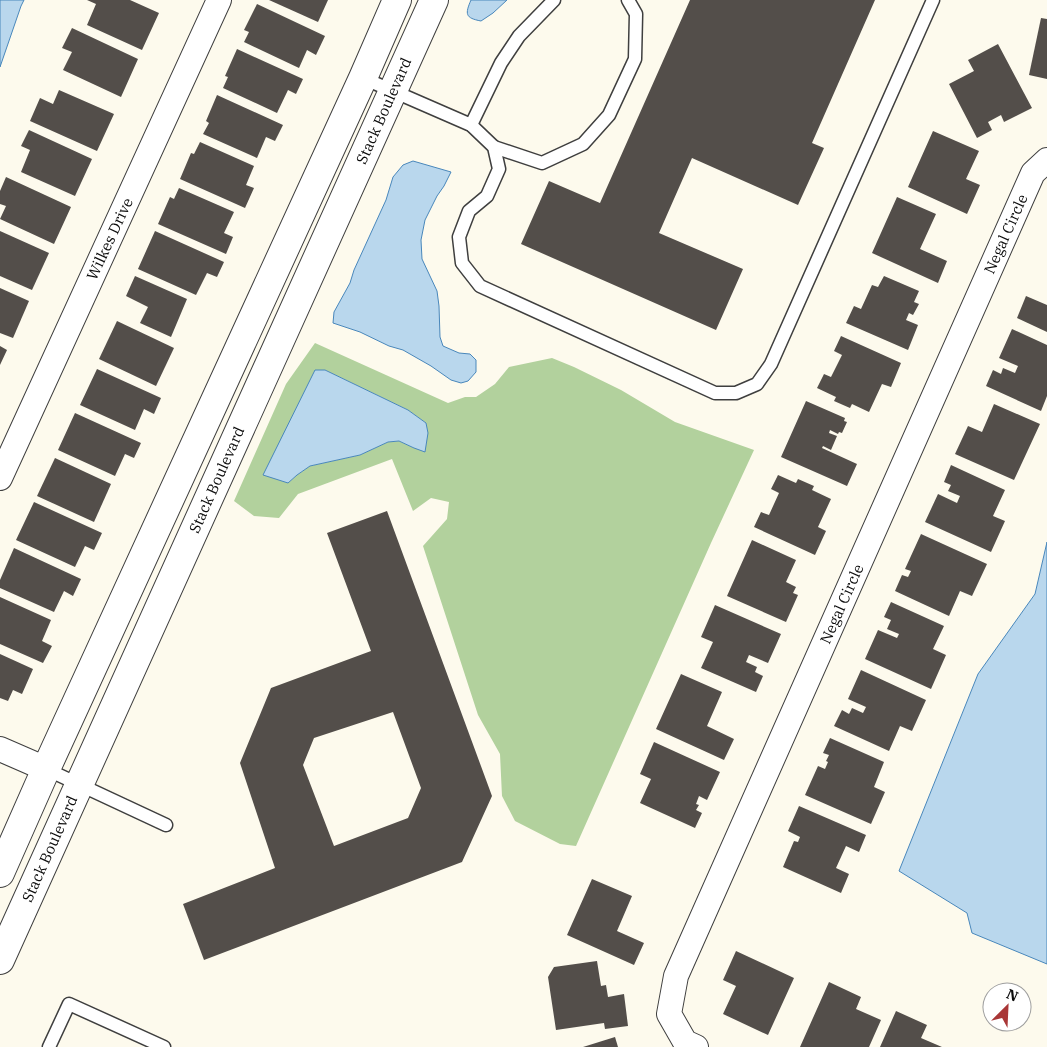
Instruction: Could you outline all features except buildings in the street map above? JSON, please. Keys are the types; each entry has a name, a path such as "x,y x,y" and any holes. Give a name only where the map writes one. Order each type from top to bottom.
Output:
{"street":[{"name":"Wilkes Drive","path":"0,478 6,448 220,0"},
{"path":"0,873 397,0"},
{"name":"Stack Boulevard","path":"0,960 434,0"},
{"name":"Negal Circle","path":"696,1047 685,1042 669,1014 676,976 1033,173 1047,160"},
{"path":"0,749 46,769"}],"lane":[{"path":"471,125 501,63 519,36 554,0"},
{"path":"363,78 471,125 494,147 542,163 583,144 610,115 635,59 636,14 628,0"},
{"path":"494,147 499,169 487,196 469,211 459,237 462,263 480,286 715,393 736,393 757,384 771,364 933,0"},
{"path":"46,769 166,825"},
{"path":"49,1047 68,1004 164,1047"}],"green space":[{"path":"315,343 448,403 465,397 476,397 495,384 509,367 552,358 621,390 675,422 754,450 576,846 560,844 515,821 502,796 500,754 478,715 423,546 447,519 449,502 431,498 413,511 392,459 298,494 279,518 254,516 234,501 286,384","holes":["325,370 408,410 426,423 414,448 399,441 388,442 360,455 310,466 288,483"]}],"water":[{"path":"0,0 24,0 0,67"},
{"path":"471,0 507,0 481,21 468,15 467,12"},
{"path":"413,161 451,172 425,220 421,240 422,259 437,291 440,337 443,346 459,353 470,354 476,360 476,372 468,381 461,383 451,380 403,350 333,323 334,312 350,283 354,270 386,200 393,177 403,165"},
{"path":"315,370 325,370 408,410 426,423 428,433 425,452 399,441 388,442 360,455 310,466 288,483 263,475"},
{"path":"1047,542 1047,964 972,933 967,913 899,871 978,674 1035,594"}]}
